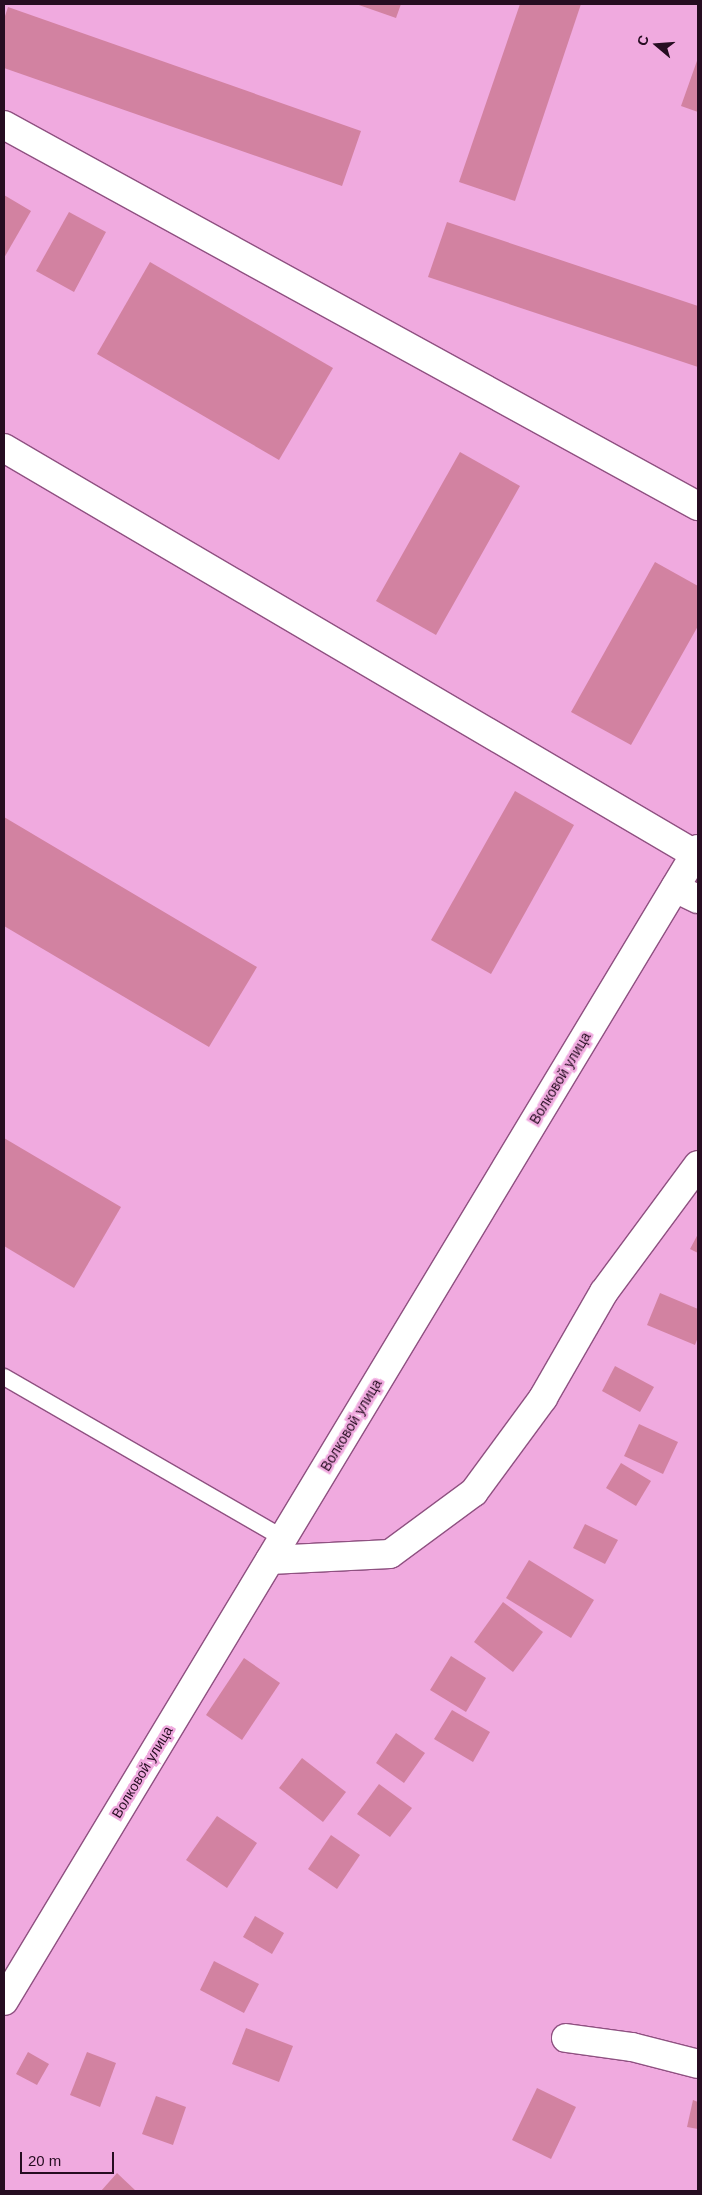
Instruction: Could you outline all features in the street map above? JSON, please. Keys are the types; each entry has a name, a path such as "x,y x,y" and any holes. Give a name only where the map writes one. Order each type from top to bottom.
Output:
{"street":[{"path":"4,125 698,506"},
{"path":"4,448 697,852"},
{"name":"Волковой улица","path":"4,2001 276,1549 687,893 697,852"},
{"path":"276,1549 390,1554 474,1492 543,1398 604,1292 698,1165"},
{"path":"566,2038 632,2047 698,2064"}],"lane":[{"path":"4,1377 276,1549"}],"building":[{"path":"356,4 401,4 396,18"},
{"path":"520,4 581,4 515,201 459,182"},
{"path":"8,7 361,131 342,186 4,68 4,19"},
{"path":"698,58 698,112 681,106"},
{"path":"4,195 31,211 4,258"},
{"path":"69,212 106,232 74,292 36,271"},
{"path":"447,222 698,306 698,367 428,277"},
{"path":"150,262 333,368 279,460 97,354"},
{"path":"460,452 520,486 436,635 376,601"},
{"path":"655,562 698,586 698,626 631,745 571,712"},
{"path":"515,791 574,825 491,974 431,940"},
{"path":"4,817 257,967 209,1047 4,926"},
{"path":"4,1138 121,1207 74,1288 4,1246"},
{"path":"698,1234 698,1253 690,1249"},
{"path":"660,1293 698,1309 698,1337 695,1345 647,1325"},
{"path":"615,1366 654,1387 640,1412 602,1391"},
{"path":"639,1424 678,1442 663,1474 624,1456"},
{"path":"621,1463 651,1481 636,1506 606,1488"},
{"path":"585,1524 618,1540 605,1564 573,1548"},
{"path":"529,1560 594,1600 571,1638 506,1598"},
{"path":"503,1602 543,1632 513,1672 474,1642"},
{"path":"451,1656 486,1678 466,1712 430,1690"},
{"path":"244,1658 280,1683 242,1740 206,1715"},
{"path":"452,1710 490,1732 473,1762 434,1739"},
{"path":"396,1733 425,1753 404,1783 376,1763"},
{"path":"302,1758 346,1792 323,1822 279,1788"},
{"path":"379,1784 412,1808 390,1837 357,1814"},
{"path":"217,1816 257,1843 227,1888 186,1860"},
{"path":"331,1835 360,1855 337,1889 308,1869"},
{"path":"255,1916 284,1933 272,1954 243,1937"},
{"path":"214,1961 259,1984 244,2013 200,1990"},
{"path":"246,2028 293,2046 279,2082 232,2064"},
{"path":"28,2052 49,2064 37,2085 16,2074"},
{"path":"87,2052 116,2063 100,2107 70,2095"},
{"path":"537,2088 576,2107 551,2159 512,2140"},
{"path":"156,2096 186,2107 173,2145 142,2134"},
{"path":"693,2100 698,2102 698,2129 687,2127"},
{"path":"117,2173 136,2191 101,2191"}]}
